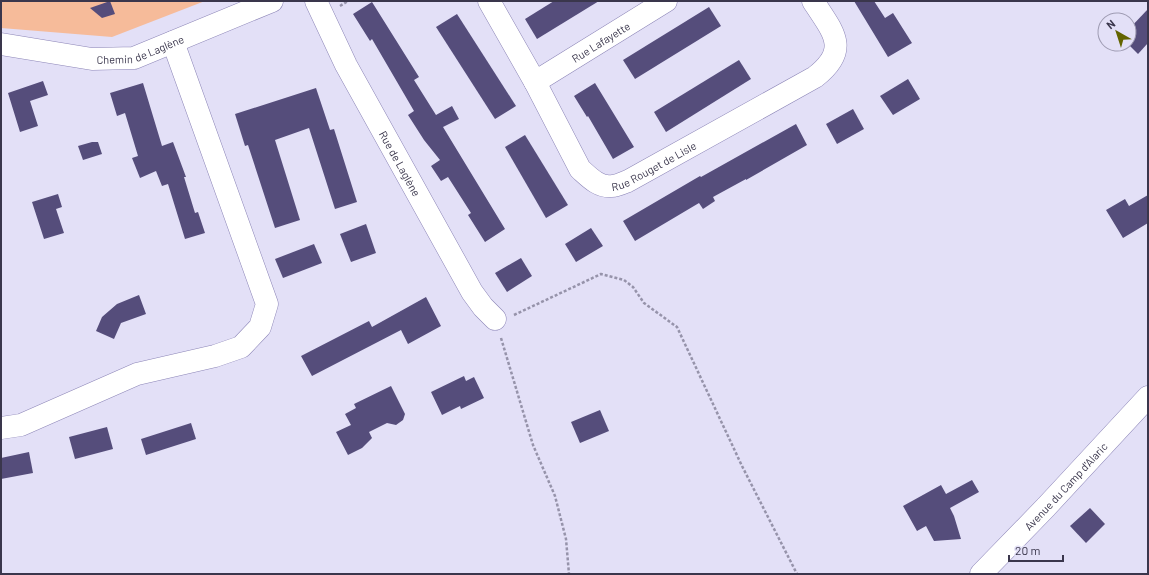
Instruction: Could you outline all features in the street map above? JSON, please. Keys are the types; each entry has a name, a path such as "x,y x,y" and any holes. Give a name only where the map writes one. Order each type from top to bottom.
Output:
{"street":[{"name":"Chemin de Laglène","path":"1,44 92,59 134,58 272,1"},
{"name":"Rue de Laglène","path":"316,1 346,65 469,285 482,308 495,319"},
{"name":"Rue Rouget de Lisle","path":"489,1 535,82 580,169 599,184 611,186 635,177 814,78 826,68 834,56 836,44 832,31 813,1"},
{"name":"Rue Lafayette","path":"535,82 666,1"},
{"path":"1,428 21,425 137,374 215,356 241,347 260,327 267,304 173,42"},
{"name":"Avenue du Camp d'Alaric","path":"981,574 1046,507 1148,397"}],"path":[{"path":"570,574 566,539 555,496 533,445 495,319 515,315 601,274 624,280 633,288 644,303 677,327 742,466 797,574"}],"shaded area":[{"path":"1,1 205,1 112,37 1,28"}],"building":[{"path":"110,1 115,14 102,18 90,8"},
{"path":"554,1 599,1 537,39 525,19"},
{"path":"854,1 874,1 885,18 893,13 912,43 888,57"},
{"path":"372,2 419,77 414,80 436,115 452,106 459,119 443,127 505,229 485,242 468,215 471,213 448,177 441,181 431,166 440,160 424,140 408,115 414,111 372,39 370,41 353,14"},
{"path":"709,7 721,26 635,79 623,60"},
{"path":"1148,9 1148,43 1138,54 1136,52 1137,21"},
{"path":"457,14 516,106 495,119 436,27"},
{"path":"739,60 751,79 666,132 654,112"},
{"path":"908,79 920,99 893,115 880,96"},
{"path":"43,81 48,95 30,101 38,126 20,132 8,93"},
{"path":"143,83 162,146 173,142 186,177 184,177 195,213 198,212 205,233 185,239 168,184 162,186 156,171 140,178 132,158 138,156 125,113 117,116 110,93"},
{"path":"595,83 634,147 613,159 588,116 587,117 574,96"},
{"path":"316,88 330,130 334,129 357,202 335,209 309,128 275,140 300,220 275,228 248,145 245,146 235,114"},
{"path":"853,109 864,129 837,144 826,124"},
{"path":"796,124 807,145 713,197 715,201 703,209 699,203 635,241 623,221 700,176 701,177"},
{"path":"525,135 568,205 546,218 505,147"},
{"path":"98,142 102,154 83,160 78,146"},
{"path":"58,194 62,207 56,209 64,233 44,239 32,202"},
{"path":"1148,195 1148,223 1123,238 1106,210 1125,199 1129,206"},
{"path":"366,224 376,253 351,262 340,234"},
{"path":"591,228 603,246 576,262 565,244"},
{"path":"314,244 322,263 283,278 275,259"},
{"path":"521,258 532,276 507,292 495,273"},
{"path":"139,295 146,314 121,323 114,339 96,331 102,317 117,304"},
{"path":"426,297 441,326 408,344 401,330 312,376 301,356 369,321 372,327"},
{"path":"464,376 466,381 474,377 484,398 461,409 460,406 442,415 431,392"},
{"path":"391,386 405,414 403,420 396,425 387,423 369,432 372,438 362,448 348,455 336,432 351,425 345,414 356,408 354,404"},
{"path":"600,410 609,431 580,443 571,422"},
{"path":"191,423 196,439 146,455 141,439"},
{"path":"107,427 113,449 75,459 69,437"},
{"path":"29,452 33,473 1,479 1,458"},
{"path":"972,480 979,492 950,508 961,539 934,541 926,526 917,531 903,506 941,485 946,494"},
{"path":"1090,508 1105,524 1086,543 1070,526"}]}
